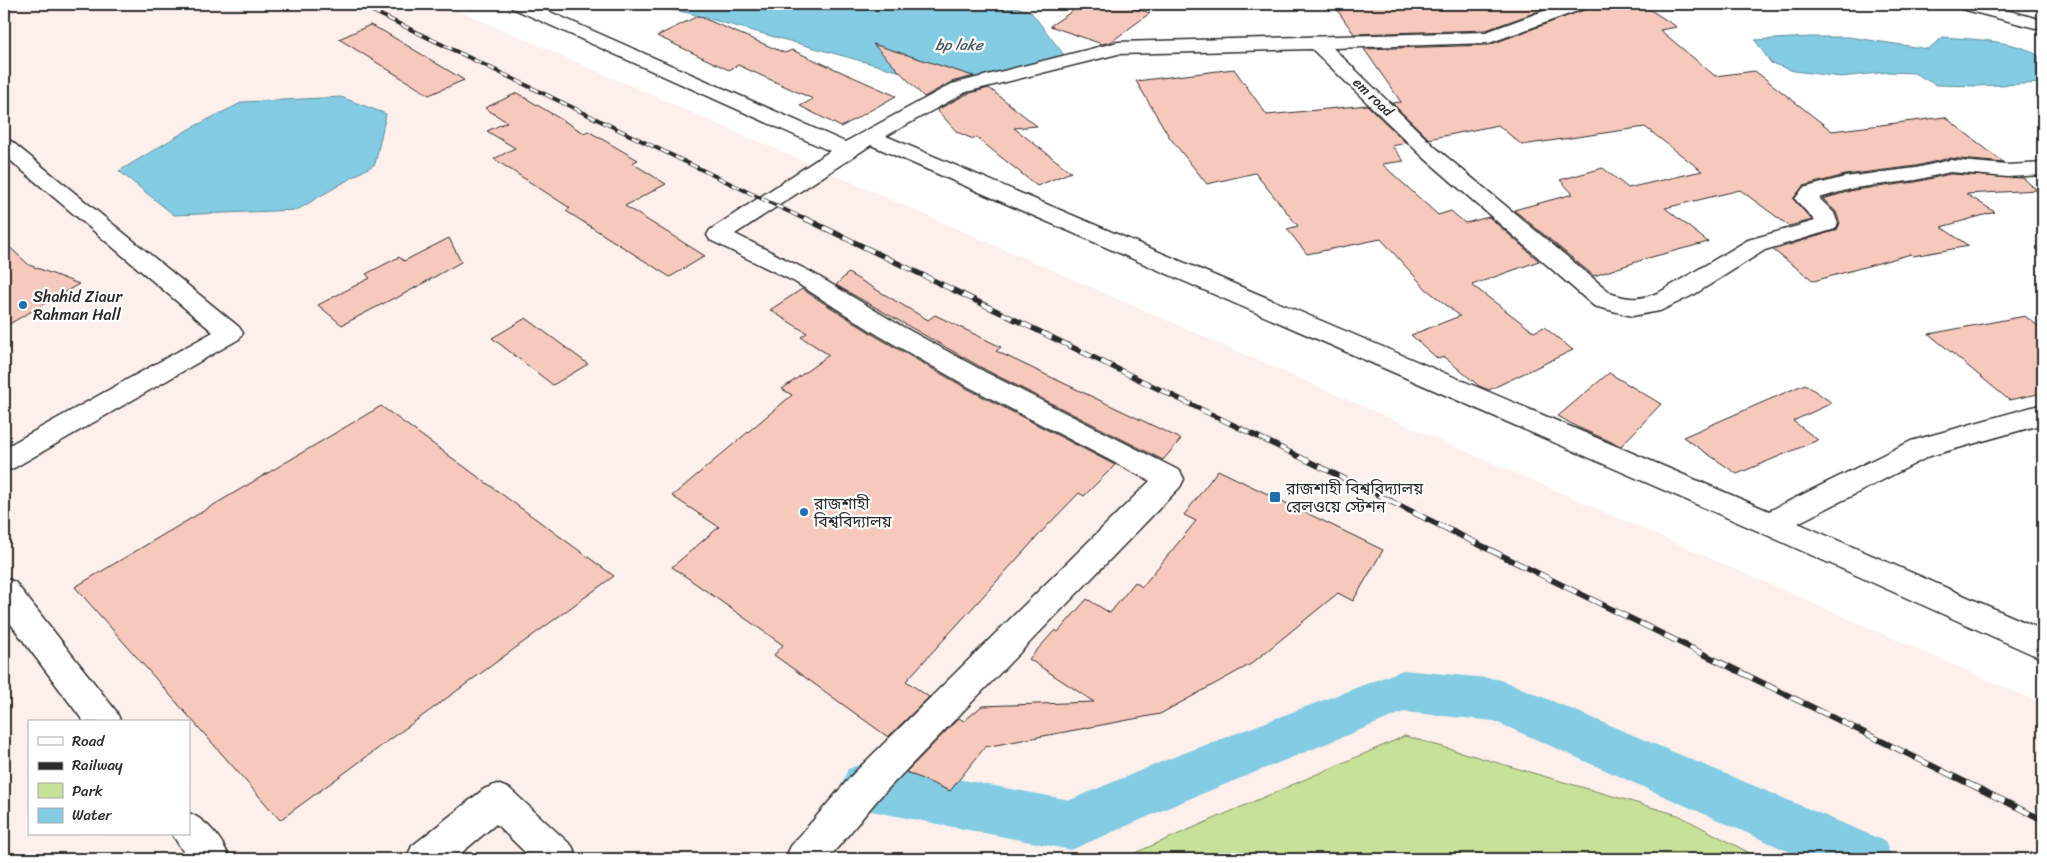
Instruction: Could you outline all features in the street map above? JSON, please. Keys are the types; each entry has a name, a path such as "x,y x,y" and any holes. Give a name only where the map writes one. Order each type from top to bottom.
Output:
{"street":[{"path":"518,4 1770,524 2043,645"},
{"path":"804,859 866,786 1170,479 976,379 887,329 803,277 718,235 858,144 959,88 1118,48 1489,37 1536,18 1580,4"},
{"path":"1964,4 2043,25"},
{"name":"em road","path":"1318,43 1429,152 1603,300 1636,308 1667,297 1735,257 1772,239 1801,234 1827,224 1826,218 1806,199 1811,193 1853,182 1916,174 1950,166 2007,171 2043,169"},
{"path":"4,145 230,334 4,460"},
{"path":"1770,524 1921,448 2043,414"},
{"path":"4,591 102,720"},
{"path":"425,859 496,801 559,859"},
{"path":"190,832 211,859"}],"shaded area":[{"name":"রাজশাহী বিশ্ববিদ্যালয়","path":"4,4 444,4 2043,704 2043,859 4,859"}],"green space":[{"path":"1405,736 1678,815 1761,859 1121,859"}],"water":[{"name":"bp lake","path":"644,4 1007,4 1031,12 1068,60 959,88 688,13"},
{"path":"1849,37 1928,49 1943,37 1998,42 2013,45 2037,55 2044,65 2043,83 1978,86 1936,85 1914,73 1888,72 1841,77 1794,71 1771,63 1755,40"},
{"path":"341,97 386,114 375,164 297,210 174,215 119,171 189,129 243,102"}],"building":[{"path":"1083,4 1121,4 1150,13 1111,42 1102,44 1050,26"},
{"path":"1333,4 1540,4 1548,8 1486,30 1354,34"},
{"path":"1610,4 1641,4 1677,27 1660,30 1715,76 1755,71 1832,131 1945,117 2004,163 1950,158 1916,166 1845,175 1803,186 1793,199 1812,220 1789,226 1740,190 1665,208 1708,242 1648,258 1594,276 1514,210 1573,194 1560,180 1603,168 1628,188 1702,171 1645,127 1522,145 1498,125 1429,139 1392,103 1401,102 1364,49 1489,45 1589,8"},
{"path":"698,16 785,53 792,50 896,96 841,127 800,106 813,99 738,65 729,70 657,36"},
{"path":"370,25 464,80 429,95 339,39"},
{"path":"873,44 974,76 951,82 924,97"},
{"path":"1234,69 1267,115 1367,105 1406,143 1392,146 1404,161 1382,164 1438,215 1451,211 1465,223 1489,217 1539,261 1472,285 1534,332 1544,327 1573,350 1489,390 1479,386 1444,357 1438,359 1411,335 1460,316 1426,289 1381,239 1307,254 1287,229 1298,226 1255,173 1207,184 1170,138 1136,81"},
{"path":"989,88 1037,126 1014,128 1071,172 1037,186 976,137 973,139 957,132 937,110 967,94"},
{"path":"517,93 584,133 588,131 638,160 632,163 666,184 625,206 705,256 670,277 566,211 570,208 494,159 515,148 487,131 507,122 485,108"},
{"path":"1950,174 2023,178 2037,190 1966,194 1995,212 1941,227 1969,246 1913,256 1911,254 1814,281 1773,250 1837,230 1840,223 1836,212 1823,199 1854,190 1916,182"},
{"path":"449,238 461,262 395,299 342,325 318,305 370,278 366,274 399,257 404,261"},
{"name":"Shahid Ziaur Rahman Hall","path":"4,242 29,265 79,284 4,327"},
{"path":"848,273 928,320 935,315 1001,347 996,351 1181,439 1163,460 986,370 836,285"},
{"path":"802,289 877,337 966,388 1115,465 1084,496 1079,493 1047,526 906,681 929,697 888,737 774,655 783,645 672,567 719,527 672,496 792,395 782,389 829,355 801,337 807,333 770,310"},
{"path":"2025,316 2043,330 2043,393 2009,400 1929,334"},
{"path":"526,318 588,364 553,385 492,338"},
{"path":"1609,373 1661,404 1621,446 1577,427 1558,416"},
{"path":"1805,384 1832,403 1793,421 1818,440 1737,474 1683,437"},
{"path":"381,406 614,576 280,820 75,587"},
{"path":"1218,470 1383,550 1353,601 1338,593 1251,664 1160,714 985,747 950,791 906,772 959,718 964,721 982,706 1094,702 1029,659 1055,630 1058,632 1087,599 1110,613 1135,582 1142,587 1196,521 1184,515"}],"waterway":[{"path":"866,786 1071,825 1166,784 1403,691 1497,700 1866,859"}],"railway":[{"path":"358,4 806,220"},
{"path":"804,218 1391,501"},
{"path":"1388,500 2043,820"}],"place":[{"name":"Shahid Ziaur Rahman Hall","path":"23,305"},
{"name":"রাজশাহী বিশ্ববিদ্যালয় রেলওয়ে স্টেশন","path":"1275,497"},
{"name":"রাজশাহী বিশ্ববিদ্যালয়","path":"804,512"}]}
